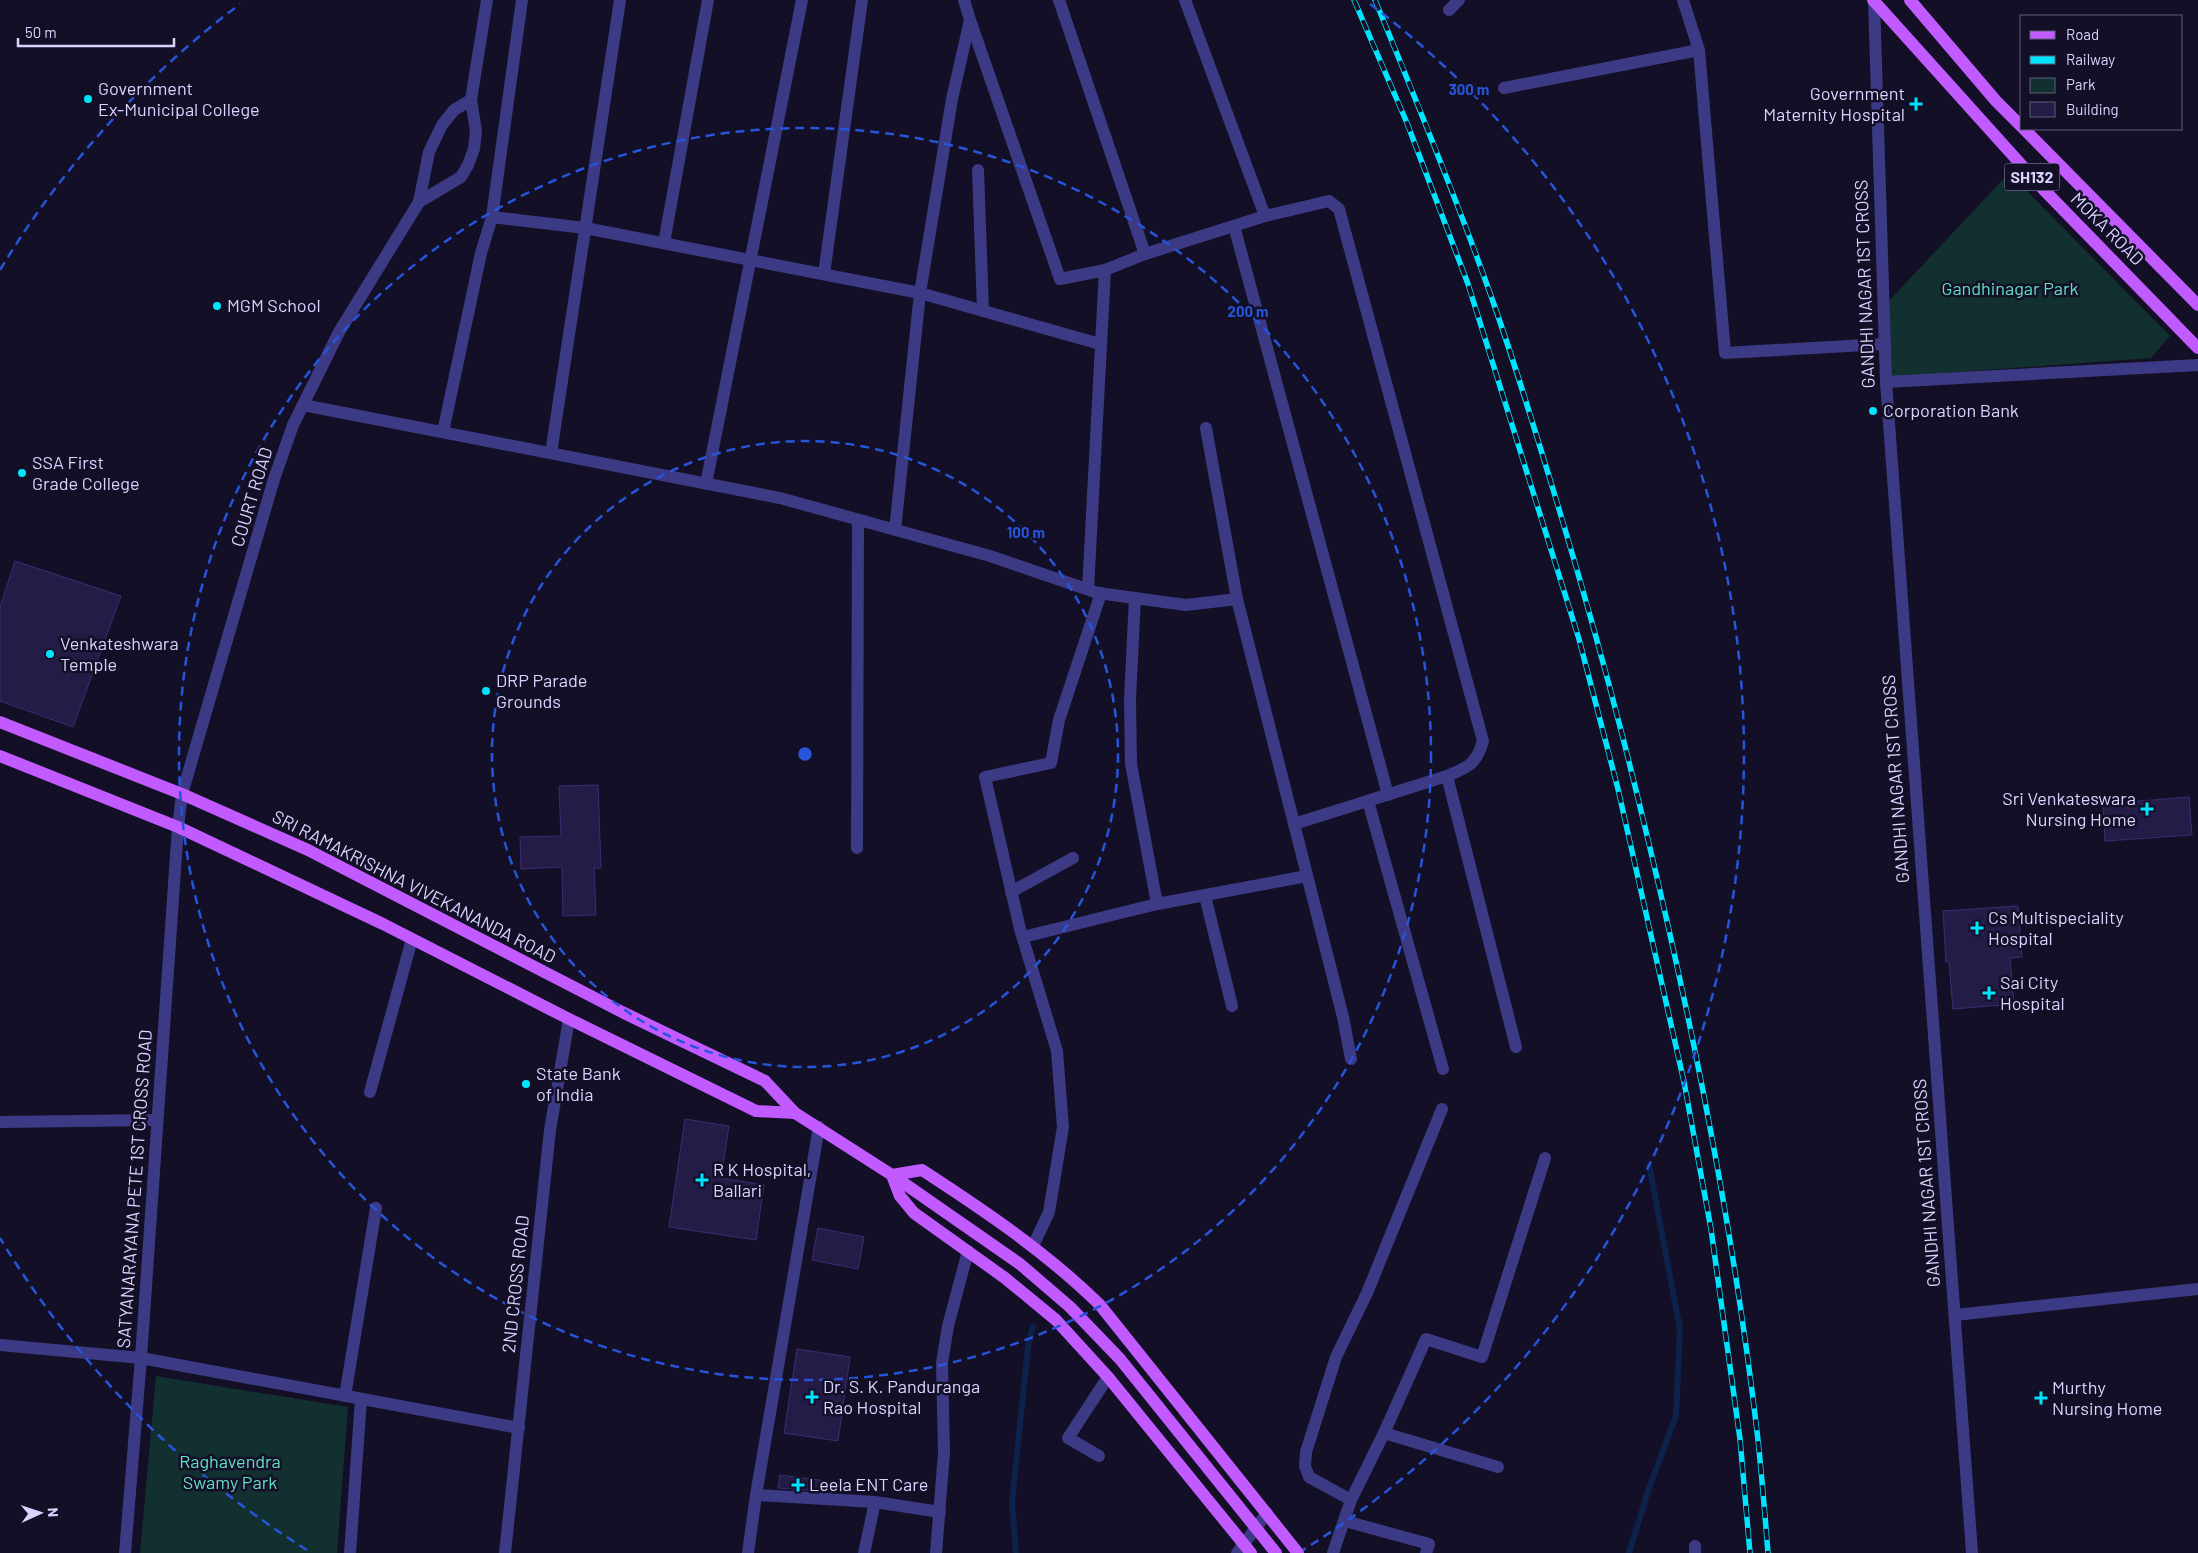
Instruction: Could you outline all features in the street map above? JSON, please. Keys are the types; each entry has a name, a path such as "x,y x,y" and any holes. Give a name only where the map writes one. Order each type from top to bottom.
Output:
{"main road":[{"name":"MOKA ROAD","path":"1874,0 2044,190 2198,348"},
{"name":"MOKA ROAD","path":"1910,0 1996,101 2020,125"},
{"name":"MOKA ROAD","path":"2025,130 2198,305"},
{"name":"SRI RAMAKRISHNA VIVEKANANDA ROAD","path":"0,722 182,794 308,850 622,1012 765,1081 796,1113 892,1175 1020,1264 1070,1307 1120,1359 1276,1553"},
{"name":"SRI RAMAKRISHNA VIVEKANANDA ROAD","path":"0,756 178,827 412,939 756,1111 796,1113"},
{"path":"1244,1550 1108,1377 1056,1320 906,1206 892,1175 922,1170 1033,1246 1071,1276 1100,1304 1298,1553"}],"street":[{"name":"COURT ROAD","path":"419,202 461,177 474,149 476,131 471,100 487,0"},
{"path":"443,432 481,253 492,217 522,0"},
{"path":"551,453 620,0"},
{"path":"664,243 708,0"},
{"path":"706,484 802,0"},
{"path":"824,274 862,0"},
{"path":"964,0 1060,279 1105,270 1145,254 1265,216 1329,201 1339,209 1483,742 1479,755 1470,766 1447,776 1294,824"},
{"path":"1059,0 1145,254"},
{"path":"1185,0 1265,216"},
{"path":"1448,10 1460,0"},
{"path":"1683,0 1699,50 1725,352 1883,344"},
{"name":"GANDHI NAGAR 1ST CROSS","path":"1874,0 1883,344 1972,1553"},
{"path":"895,530 920,293 952,99 970,20"},
{"path":"1504,88 1699,50"},
{"name":"COURT ROAD","path":"178,827 182,794 274,480 303,405 339,332 419,202 429,152 442,125 454,110 471,100"},
{"path":"978,170 983,311"},
{"path":"492,217 585,228 750,262 920,293 1100,344"},
{"path":"1234,226 1388,795"},
{"path":"1088,589 1105,270"},
{"path":"1886,382 2198,366"},
{"path":"303,405 780,498 990,556 1102,593 1186,605 1237,599"},
{"path":"1206,428 1237,599 1351,1059"},
{"path":"857,848 858,520"},
{"path":"1033,1246 1049,1212 1063,1127 1057,1051 1011,892 984,777 1051,763 1059,720 1102,593"},
{"path":"1135,598 1130,699 1130,764 1157,904"},
{"path":"1447,776 1516,1047"},
{"path":"1368,801 1443,1069"},
{"name":"SATYANARAYANA PETE 1ST CROSS ROAD","path":"125,1553 141,1358 178,827"},
{"path":"1011,892 1073,858"},
{"path":"1023,937 1157,904 1307,876"},
{"path":"1205,896 1232,1006"},
{"path":"370,1092 412,939"},
{"name":"2ND CROSS ROAD","path":"505,1553 550,1130 569,1019"},
{"path":"1351,1500 1309,1478 1305,1466 1306,1452 1336,1358 1367,1293 1442,1109"},
{"path":"0,1122 157,1120"},
{"path":"748,1553 756,1495 819,1127"},
{"path":"1333,1553 1351,1500 1384,1433 1426,1339 1482,1356 1545,1158"},
{"path":"344,1396 376,1208"},
{"path":"936,1553 944,1453 942,1363 948,1326 968,1252"},
{"path":"1955,1315 2198,1289"},
{"path":"0,1345 141,1358 519,1428"},
{"path":"1099,1456 1068,1438 1108,1377"},
{"path":"350,1553 361,1399"},
{"path":"1384,1433 1498,1467"},
{"path":"756,1495 875,1502 940,1512"},
{"path":"864,1553 875,1502"},
{"path":"1244,1550 1266,1513"},
{"path":"1345,1521 1429,1544 1426,1553"}],"green space":[{"name":"Gandhinagar Park","path":"2009,173 2170,336 2151,358 1889,377 1887,303"},
{"name":"Raghavendra Swamy Park","path":"156,1376 348,1407 337,1553 140,1553"}],"building":[{"name":"Venkateshwara Temple","path":"15,561 121,596 73,727 0,701 0,607"},
{"path":"598,785 601,868 594,868 596,915 563,916 562,867 521,869 520,837 561,836 559,786"},
{"path":"2189,797 2192,835 2105,841 2103,804"},
{"path":"2018,906 2022,957 2010,958 2014,1004 1953,1009 1949,962 1946,962 1943,911"},
{"path":"685,1119 729,1126 721,1178 764,1185 756,1240 669,1227"},
{"path":"818,1228 864,1237 858,1269 812,1260"},
{"path":"797,1349 850,1357 838,1441 784,1433"},
{"path":"780,1475 820,1480 819,1491 778,1488"}],"waterway":[{"path":"1629,1553 1649,1488 1676,1416 1680,1329 1649,1165"},
{"path":"1016,1553 1012,1502 1028,1347 1033,1326"}],"railway":[{"path":"1354,0 1407,123 1468,284 1579,639 1618,789 1684,1082 1711,1229 1740,1439 1750,1553"},
{"path":"1375,0 1443,169 1501,324 1571,550 1624,742 1666,915 1703,1089 1719,1177 1747,1352 1758,1440 1768,1553"}],"place":[{"name":"Government Ex-Municipal College","path":"88,99"},
{"name":"Government Maternity Hospital","path":"1916,104"},
{"name":"MGM School","path":"217,306"},
{"name":"Corporation Bank","path":"1873,411"},
{"name":"SSA First Grade College","path":"22,473"},
{"name":"Venkateshwara Temple","path":"50,654"},
{"name":"DRP Parade Grounds","path":"486,691"},
{"name":"Sri Venkateswara Nursing Home","path":"2147,809"},
{"name":"Cs Multispeciality Hospital","path":"1977,928"},
{"name":"Sai City Hospital","path":"1989,993"},
{"name":"State Bank of India","path":"526,1084"},
{"name":"R K Hospital, Ballari","path":"702,1180"},
{"name":"Dr. S. K. Panduranga Rao Hospital","path":"812,1397"},
{"name":"Murthy Nursing Home","path":"2041,1398"},
{"name":"Leela ENT Care","path":"798,1485"}]}
